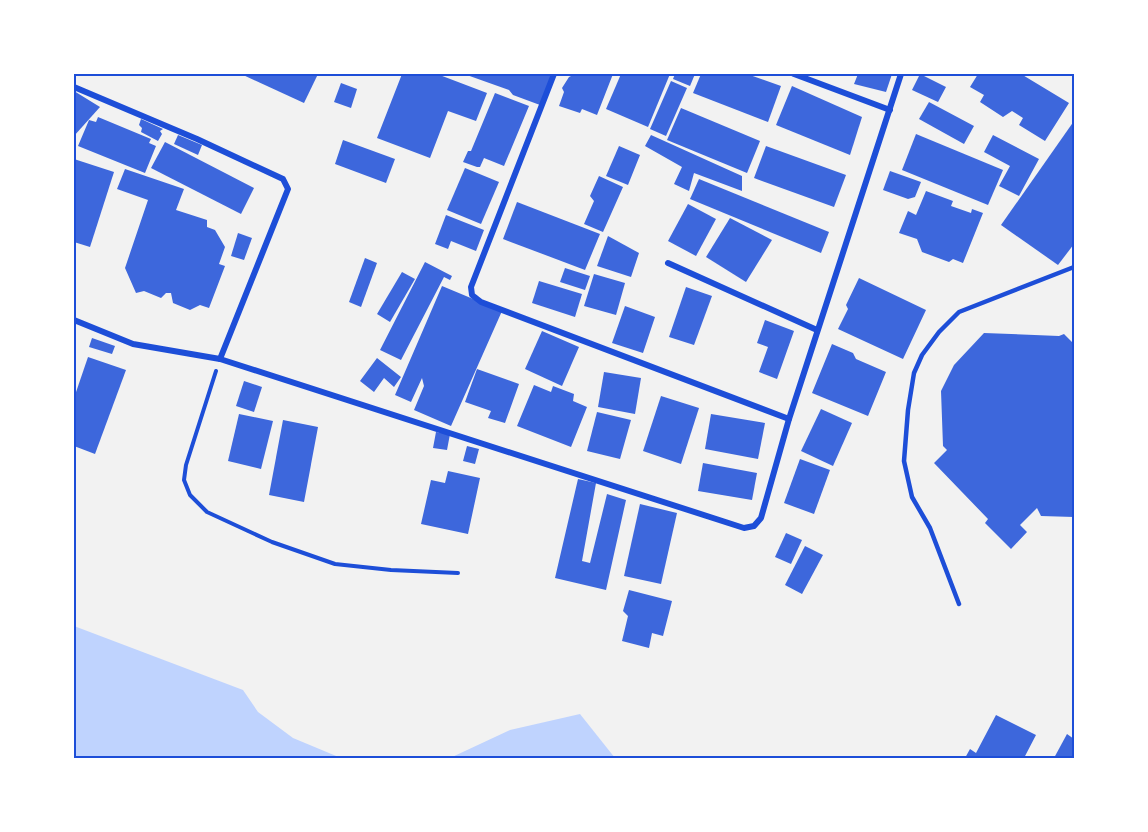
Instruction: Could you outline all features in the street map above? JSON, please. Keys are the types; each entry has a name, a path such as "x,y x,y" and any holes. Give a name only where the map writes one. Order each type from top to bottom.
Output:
{"street":[{"path":"554,74 471,287 472,295 481,302 789,419"},
{"path":"794,74 890,110"},
{"path":"74,320 133,344 220,359 744,528 754,526 761,518 817,330 901,74"},
{"path":"74,87 188,135 283,179 288,189 220,359"},
{"path":"668,263 817,330"}],"lane":[{"path":"959,604 930,528 912,497 904,461 914,373 922,355 933,340 959,312 1074,267"}],"path":[{"path":"220,359 186,465 184,480 190,495 207,512 272,542 335,564 391,570 458,573"}],"water":[{"path":"74,626 243,690 258,712 293,738 341,758 74,758"},
{"path":"580,714 615,758 450,758 510,730"}],"building":[{"path":"241,74 318,74 304,103"},
{"path":"402,74 437,74 487,93 476,121 448,111 430,158 377,138"},
{"path":"464,74 552,74 540,105 513,95 509,90"},
{"path":"575,74 613,74 597,115 582,109 580,113 559,106 564,92 562,88 569,77"},
{"path":"621,74 670,74 648,127 606,109"},
{"path":"675,74 695,74 690,86 673,79"},
{"path":"701,74 747,74 781,86 768,122 693,93"},
{"path":"858,74 892,74 886,92 854,84"},
{"path":"920,74 946,87 938,102 912,90"},
{"path":"978,74 1021,74 1069,103 1045,141 1019,125 1023,118 1012,111 1003,117 980,102 984,95 970,87"},
{"path":"671,81 687,88 666,136 650,129"},
{"path":"341,83 357,89 351,108 334,102"},
{"path":"792,86 862,117 850,155 776,125"},
{"path":"74,91 100,107 74,136"},
{"path":"495,93 529,106 504,166 484,158 480,167 477,167 463,162 468,151 471,151"},
{"path":"929,102 974,126 964,144 919,119"},
{"path":"681,108 760,141 747,173 667,140"},
{"path":"98,117 151,139 149,143 156,146 145,173 78,146 89,120 96,122"},
{"path":"141,119 163,129 160,131 162,134 158,141 141,132 142,128 139,125"},
{"path":"1074,121 1074,244 1058,265 1001,225"},
{"path":"916,134 1003,170 988,205 902,170"},
{"path":"178,135 202,145 198,155 174,144"},
{"path":"651,135 742,176 742,191 694,173 689,191 674,184 682,167 645,146"},
{"path":"993,135 1039,159 1019,196 999,186 1010,166 984,152"},
{"path":"343,140 395,159 386,183 335,164"},
{"path":"165,142 254,188 241,214 151,168"},
{"path":"619,146 640,155 628,185 606,176"},
{"path":"766,146 846,175 834,207 754,178"},
{"path":"74,159 114,172 90,247 74,242"},
{"path":"465,168 499,182 481,224 447,210"},
{"path":"125,169 184,189 176,210 207,220 207,227 215,230 225,247 219,264 225,266 209,308 200,305 190,310 173,303 171,293 166,293 161,298 144,291 136,293 125,268 148,200 117,189"},
{"path":"890,171 921,182 915,197 908,199 883,190"},
{"path":"599,176 623,187 603,232 584,224 594,201 590,196"},
{"path":"699,179 829,232 821,253 690,199"},
{"path":"926,191 953,201 951,206 971,213 972,209 983,213 963,263 953,259 949,262 922,252 917,239 899,233 908,211 916,215"},
{"path":"517,202 600,234 585,270 503,239"},
{"path":"688,204 716,219 696,256 668,241"},
{"path":"446,215 484,230 476,251 451,241 448,249 435,244"},
{"path":"730,218 772,240 746,282 706,257"},
{"path":"238,233 252,238 244,260 231,256"},
{"path":"608,236 639,253 631,277 597,266"},
{"path":"365,258 377,263 361,307 349,302"},
{"path":"425,262 452,276 450,280 444,277 401,360 380,350"},
{"path":"565,268 590,276 585,290 560,282"},
{"path":"402,272 415,279 390,322 377,314"},
{"path":"594,274 625,283 616,315 584,306"},
{"path":"859,278 926,310 903,359 838,329"},
{"path":"539,281 582,294 575,317 532,303"},
{"path":"442,286 502,311 451,426 414,410 424,386 422,378 411,402 395,395"},
{"path":"686,287 712,296 694,345 669,337"},
{"path":"625,306 655,317 643,353 612,343"},
{"path":"765,320 794,331 777,379 759,372 768,347 757,343"},
{"path":"542,331 579,347 562,386 525,369"},
{"path":"984,333 1059,336 1064,334 1074,344 1074,517 1041,516 1037,508 1020,525 1027,532 1011,549 985,523 988,519 934,463 947,450 943,446 941,391 954,365"},
{"path":"92,338 115,346 112,354 89,347"},
{"path":"832,344 853,353 856,359 886,372 868,416 812,393"},
{"path":"88,357 126,370 95,454 74,446 74,398"},
{"path":"377,358 401,377 394,387 384,378 374,392 360,381"},
{"path":"477,369 519,384 505,423 488,418 491,411 465,402"},
{"path":"604,372 641,378 635,414 598,407"},
{"path":"244,381 262,387 254,412 236,406"},
{"path":"534,385 551,392 553,386 574,394 573,401 587,407 571,447 517,426"},
{"path":"661,396 699,408 681,464 643,451"},
{"path":"821,409 852,423 833,466 801,451"},
{"path":"597,412 631,420 620,459 587,451"},
{"path":"239,414 273,421 261,469 228,461"},
{"path":"711,414 765,423 758,459 705,449"},
{"path":"283,420 318,427 304,502 269,495"},
{"path":"436,432 450,434 447,450 433,448"},
{"path":"467,446 479,449 475,464 463,461"},
{"path":"800,459 830,470 814,514 784,503"},
{"path":"703,463 757,473 752,500 698,491"},
{"path":"448,471 480,478 468,534 421,524 431,480 445,483"},
{"path":"578,479 596,483 582,561 590,563 607,494 626,500 606,590 555,578"},
{"path":"640,504 677,513 661,584 624,576"},
{"path":"786,533 802,540 791,564 775,557"},
{"path":"805,546 823,555 802,594 785,585"},
{"path":"629,590 672,601 663,636 652,633 649,648 622,641 628,616 623,611"},
{"path":"996,715 1036,735 1024,758 965,758 970,749 976,753"},
{"path":"1067,734 1074,739 1074,758 1054,758"}]}
